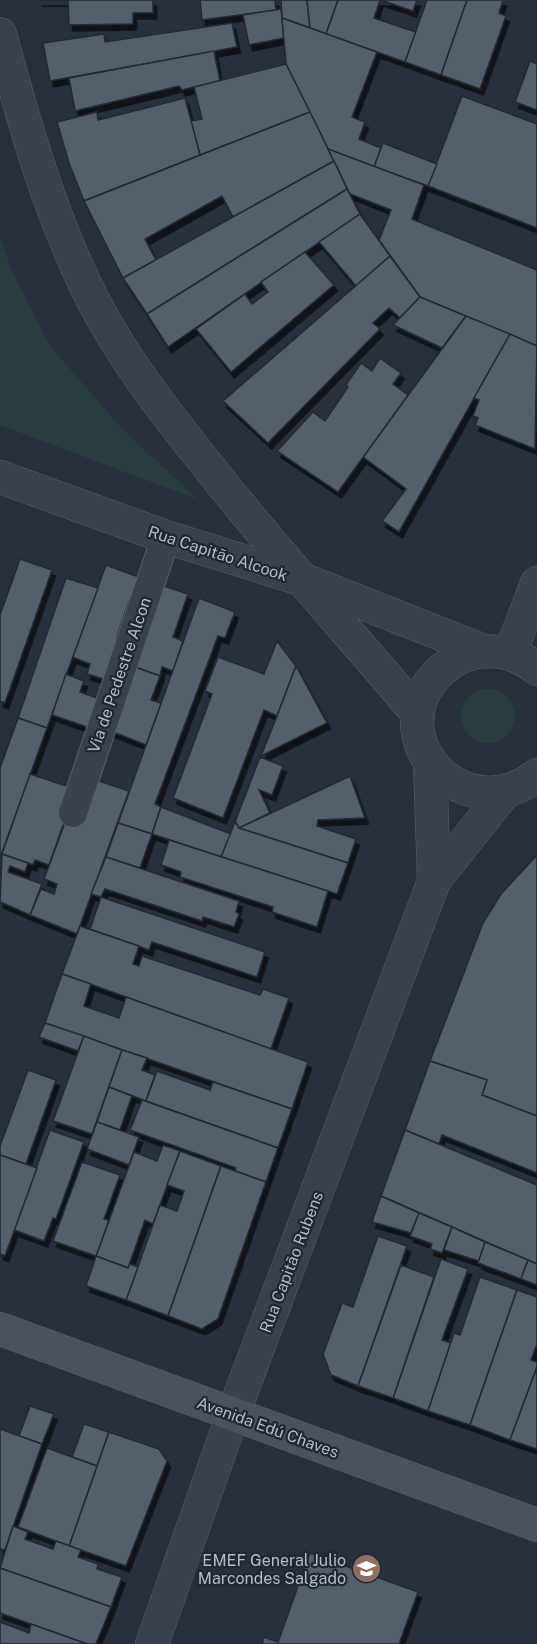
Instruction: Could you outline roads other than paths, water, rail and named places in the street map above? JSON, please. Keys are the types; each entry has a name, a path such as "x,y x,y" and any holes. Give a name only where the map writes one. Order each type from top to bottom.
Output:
{"main road":[{"name":"Avenida Edú Chaves","path":"0,1329 537,1525"}],"street":[{"path":"0,34 30,141 67,243 95,304 135,374 236,502 304,580 510,658"},
{"name":"Rua Capitão Alcook","path":"0,477 166,537 304,580 418,714"},
{"path":"510,658 537,583"},
{"path":"510,658 465,655 448,664 427,687 418,714 420,739 430,762 443,777 462,788 482,794 504,792 524,785 537,775"},
{"name":"Rua Capitão Rubens","path":"430,762 434,881"},
{"name":"Rua Capitão Rubens","path":"152,1644 233,1414 434,881 504,792"}],"lane":[{"name":"Via de Pedestre Alcon","path":"73,813 166,537"}],"place":[{"name":"EMEF General Julio Marcondes Salgado","path":"367,1569"}]}
